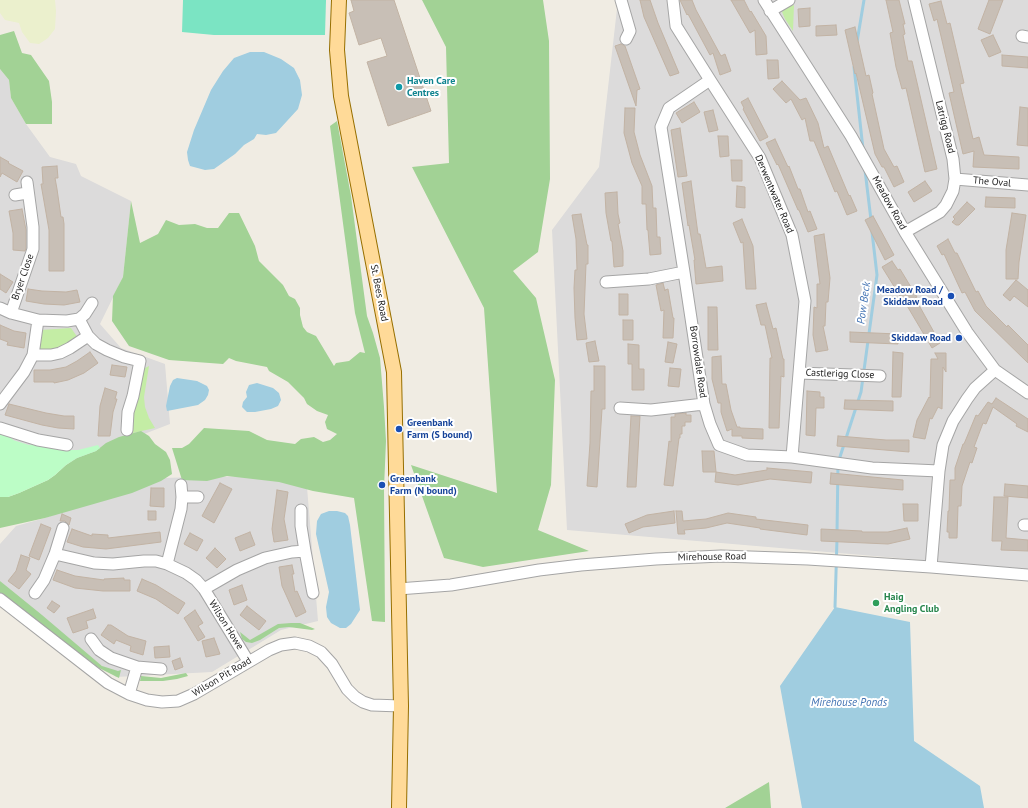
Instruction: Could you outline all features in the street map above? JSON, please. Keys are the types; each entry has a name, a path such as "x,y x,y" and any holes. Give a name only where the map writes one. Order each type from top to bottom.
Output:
{"main road":[{"name":"St. Bees Road","path":"339,0 337,50 341,96 394,372 400,706 399,808"}],"street":[{"path":"621,0 630,32 626,39"},
{"name":"Derwentwater Road","path":"673,0 676,26 760,158 792,234 805,301 792,457"},
{"name":"Meadow Road","path":"764,0 851,136 905,232 968,332 995,370 1028,393"},
{"path":"770,11 790,0"},
{"name":"Latrigg Road","path":"905,232 940,212 954,191 955,179 953,159 914,0"},
{"name":"Borrowdale Road","path":"710,80 668,108 661,127 704,404 710,424 719,445 747,455 792,457 872,468 938,471"},
{"name":"The Oval","path":"955,179 1028,185"},
{"name":"Bryer Close","path":"11,313 33,249 33,227 27,188 15,195"},
{"path":"606,282 650,279 684,272"},
{"path":"0,308 11,313 38,320 67,321 79,319 85,314 92,303"},
{"path":"79,319 88,336 96,344 124,357 140,361 133,396 128,412 127,430"},
{"path":"0,404 24,372 33,355 38,320"},
{"path":"33,355 50,355 60,353 88,336"},
{"path":"931,567 938,471 944,445 953,421 967,399 975,388 995,370"},
{"name":"Castlerigg Close","path":"800,373 880,376"},
{"path":"620,408 651,410 704,404"},
{"path":"0,428 38,440 67,445"},
{"path":"167,564 181,509 181,485"},
{"path":"182,497 198,497"},
{"path":"301,510 301,526 313,593"},
{"path":"35,593 44,580 55,554 63,528"},
{"name":"Wilson Howe","path":"204,589 237,570 266,558 292,552 305,551"},
{"name":"Wilson Howe","path":"55,554 94,563 113,564 156,561 167,564 186,573 196,580 204,589 248,661"},
{"name":"Mirehouse Road","path":"398,589 451,585 581,564 685,557 750,556 931,567 1028,575"},
{"name":"Wilson Pit Road","path":"0,599 108,683 129,694 147,700 162,702 178,701 194,694 269,650 281,645 295,643 309,646 321,652 332,664 347,689 363,702 372,705 400,706"},
{"path":"91,639 99,650 111,658 137,667 161,669"},
{"path":"129,694 137,667"}],"shaded area":[{"path":"618,0 1028,0 1028,569 567,530 552,230 599,167"},
{"path":"0,69 9,80 11,98 26,124 50,157 76,164 81,176 131,201 123,277 100,324 121,348 165,364 170,424 0,491"},
{"path":"306,475 318,621 281,630 212,672 116,677 4,589 5,586 0,581 0,544 16,526 45,518 158,478"}],"green space":[{"path":"0,0 55,0 55,29 48,38 39,44 30,43 22,32 19,23 5,20 0,13"},
{"path":"183,0 326,0 325,35 214,35 182,32"},
{"path":"422,0 543,0 549,41 550,179 538,252 513,271 536,298 555,380 551,485 538,530 589,551 483,567 444,558 411,465 497,493 484,308 412,167 449,163 446,47"},
{"path":"794,5 793,31 782,12 784,8"},
{"path":"14,31 22,53 31,55 49,81 52,102 52,124 26,124 11,98 9,80 0,69 0,35"},
{"path":"337,121 351,196 367,316 380,358 386,441 384,488 385,622 372,621 354,498 313,491 279,482 227,476 207,481 182,480 172,448 182,448 189,444 204,428 249,431 267,440 295,444 301,439 314,437 323,442 330,440 337,434 327,429 325,422 328,415 317,411 307,404 304,398 288,382 269,371 267,367 236,361 229,358 223,364 169,360 129,346 112,321 113,296 123,277 131,201 140,243 158,234 166,220 179,225 195,224 207,228 218,228 229,213 239,213 255,246 259,261 283,285 289,296 295,299 300,308 303,327 307,332 316,336 334,366 336,363 349,361 360,352 365,353 355,313 330,126"},
{"path":"71,328 78,338 58,350 40,350 38,346 41,330"},
{"path":"149,366 144,397 145,407 155,428 133,433 133,425 130,422 143,369"},
{"path":"141,431 149,436 155,444 166,452 170,460 172,474 161,481 132,493 45,518 0,528 0,497 8,497 48,480 77,458 96,451 106,443 119,437"},
{"path":"0,434 10,436 13,440 29,445 36,443 58,447 62,450 78,450 98,445 100,448 77,458 48,480 8,497 0,497"},
{"path":"0,581 102,666 118,671 121,670 119,678 99,668 0,593"},
{"path":"300,623 315,629 312,630 289,627 279,628 260,640 252,643 246,642 242,639 240,632 250,640 278,624"},
{"path":"186,673 188,676 177,679 163,681 140,681 141,676 161,678"},
{"path":"769,782 771,808 725,808"}],"water":[{"path":"250,52 264,52 281,59 294,68 300,80 302,95 298,109 276,133 266,135 257,134 254,139 214,169 205,170 190,166 187,152 194,130 211,90 223,71 234,58"},
{"path":"177,378 197,381 207,386 209,390 205,400 198,405 167,411 166,406 170,386 173,380"},
{"path":"257,383 273,388 279,393 281,400 278,406 255,412 247,412 242,407 243,402 247,397 246,392 249,385"},
{"path":"329,511 345,513 348,516 350,525 360,610 351,624 346,628 340,628 331,623 327,617 326,607 329,592 316,534 317,521 321,514"},
{"name":"Mirehouse Ponds","path":"835,607 910,622 914,741 980,786 984,808 802,808 780,686"}],"building":[{"name":"Haven Care Centres","path":"351,0 394,0 431,111 388,126 367,62 387,56 381,38 359,45 349,13 354,11"},
{"path":"640,0 650,0 679,73 670,76 644,17"},
{"path":"680,0 692,0 721,56 725,54 731,71 720,75 713,53 710,55"},
{"path":"731,0 744,0 766,36 767,54 756,55 755,30 750,33"},
{"path":"886,0 899,0 905,24 903,24 905,34 903,35 908,61 912,61 937,169 925,172 906,88 902,89 896,67 890,33 893,32"},
{"path":"989,0 1003,0 990,34 978,29"},
{"path":"941,1 947,24 950,23 964,83 960,84 973,139 979,137 984,155 1019,157 1019,169 973,167 974,151 963,154 949,93 954,92 937,19 934,21 929,4"},
{"path":"810,8 810,26 799,27 798,9"},
{"path":"836,25 837,35 816,36 816,26"},
{"path":"855,27 866,76 869,75 884,149 894,167 897,166 904,182 894,187 884,167 882,167 875,154 856,73 855,74 845,30"},
{"path":"993,35 1001,52 989,57 981,40"},
{"path":"621,44 625,46 640,89 637,90 636,106 615,46"},
{"path":"1002,55 1028,57 1028,68 1002,66"},
{"path":"767,60 778,60 779,78 768,79"},
{"path":"782,81 800,100 806,98 818,123 824,148 828,146 857,211 847,215 837,191 835,192 814,141 810,141 805,118 802,120 791,99 786,103 773,89"},
{"path":"748,98 768,137 760,141 743,109 744,108 741,102"},
{"path":"694,102 700,112 682,123 676,113"},
{"path":"1020,107 1028,108 1028,146 1017,145"},
{"path":"625,108 635,108 634,132 640,155 652,186 653,208 656,208 657,237 660,237 661,254 650,255 646,204 642,204 642,186 632,163 624,133"},
{"path":"713,110 718,130 709,132 704,112"},
{"path":"680,128 687,176 678,177 671,130"},
{"path":"718,136 728,136 729,156 720,157"},
{"path":"775,139 788,167 789,166 798,189 800,189 808,212 810,211 817,229 808,232 778,164 777,165 766,143"},
{"path":"0,157 23,171 17,182 2,173 0,177"},
{"path":"731,160 742,160 742,181 732,181"},
{"path":"57,166 58,178 55,178 61,217 63,217 64,224 64,271 49,271 49,230 41,184 43,184 42,167"},
{"path":"691,181 698,234 700,234 706,268 722,266 723,281 696,284 695,260 689,225 688,226 682,183"},
{"path":"925,181 932,191 914,202 908,192"},
{"path":"737,186 745,187 745,208 736,207"},
{"path":"617,192 620,223 618,224 623,251 623,266 614,267 612,241 606,213 605,193"},
{"path":"986,197 1015,198 1015,208 985,207"},
{"path":"967,202 975,209 959,225 956,225 952,222 955,219 953,217"},
{"path":"22,209 26,230 25,251 13,250 13,233 9,211"},
{"path":"1012,213 1026,215 1018,279 1006,279 1006,250"},
{"path":"581,214 588,245 584,314 587,339 577,340 574,288 575,270 577,270 576,239 572,215"},
{"path":"873,216 894,255 885,260 865,220"},
{"path":"742,219 753,246 756,289 746,289 743,242 741,243 733,223"},
{"path":"824,234 830,278 828,302 826,302 825,326 823,326 828,350 816,352 813,335 814,307 817,308 817,284 820,284 814,236"},
{"path":"948,239 955,253 957,253 976,292 978,291 986,306 1028,345 1028,363 975,311 965,292 962,293 944,254 942,255 937,246"},
{"path":"892,261 898,270 900,269 917,297 915,298 940,343 932,348 882,267"},
{"path":"0,274 13,282 6,293 0,289"},
{"path":"1016,280 1028,290 1028,307 1014,296 1010,301 1003,295"},
{"path":"663,283 665,291 668,289 674,318 673,338 663,338 664,310 661,311 656,285"},
{"path":"28,289 66,292 77,290 80,302 64,305 26,301"},
{"path":"619,294 628,294 628,315 619,315"},
{"path":"766,303 773,329 776,328 784,359 784,377 781,376 779,428 769,428 770,358 772,358 765,325 761,325 756,305"},
{"path":"708,307 717,307 718,350 708,350"},
{"path":"623,320 633,320 633,340 623,340"},
{"path":"0,325 14,331 26,333 24,348 7,345 8,342 0,339"},
{"path":"850,332 898,334 898,344 850,342"},
{"path":"595,341 599,361 589,362 586,343"},
{"path":"668,342 677,344 673,363 665,362"},
{"path":"628,344 639,345 639,369 644,369 644,390 632,390 632,364 628,364"},
{"path":"90,352 98,363 84,373 68,380 54,383 34,382 34,370 50,370 66,367"},
{"path":"893,352 903,353 901,397 892,397"},
{"path":"935,353 946,353 946,372 943,367 942,409 938,407 932,419 930,418 925,439 913,437 917,420 929,397 930,398 931,359 938,359"},
{"path":"721,356 722,384 726,384 731,410 737,427 763,429 763,439 732,436 732,429 727,431 721,412 721,403 718,403 712,379 712,357"},
{"path":"112,365 127,367 125,377 110,375"},
{"path":"594,366 605,366 605,409 602,409 597,487 587,486 591,391 594,391"},
{"path":"670,368 681,369 679,387 668,386"},
{"path":"105,388 117,392 115,399 117,399 113,412 110,436 98,436 100,406"},
{"path":"807,391 820,392 820,397 824,397 824,408 816,408 815,436 806,435"},
{"path":"996,398 1028,419 1028,432 1016,426 1017,424 993,407 986,424 983,423 974,447 977,448 972,463 970,462 962,486 961,506 958,506 957,538 949,538 949,532 947,532 950,480 955,480 955,468 963,444 976,415 978,416 988,402 992,404"},
{"path":"845,400 893,401 893,411 844,409"},
{"path":"9,404 46,413 74,416 74,429 42,425 5,415"},
{"path":"686,413 686,415 691,415 691,422 685,422 685,426 682,426 673,486 664,485 669,441 671,442 671,417 675,417 675,414"},
{"path":"631,416 640,416 636,487 627,487"},
{"path":"838,436 886,440 909,440 909,452 837,446"},
{"path":"702,451 714,451 716,472 703,472"},
{"path":"767,468 812,472 811,483 770,479 738,485 715,482 716,472 735,475 767,470"},
{"path":"831,473 903,480 903,490 830,484"},
{"path":"220,483 232,489 214,523 202,516"},
{"path":"1005,484 1028,486 1028,498 1004,496"},
{"path":"151,488 164,488 164,507 150,506"},
{"path":"277,490 288,492 284,519 288,540 274,542 272,529"},
{"path":"994,497 1008,497 1006,538 1028,540 1028,551 1001,550 1002,541 992,541"},
{"path":"903,504 918,504 918,521 904,521"},
{"path":"148,511 156,511 156,520 148,520"},
{"path":"674,511 675,523 643,527 629,533 625,524 647,515"},
{"path":"676,511 682,511 683,521 706,519 728,513 756,517 756,519 808,525 807,535 727,523 706,528 684,530 685,534 678,534"},
{"path":"62,514 71,518 69,525 65,521 60,521"},
{"path":"41,524 51,528 39,560 29,556"},
{"path":"907,528 910,539 888,544 821,541 821,529 888,532"},
{"path":"72,529 92,536 92,534 108,535 108,538 160,532 161,542 106,549 83,547 67,542"},
{"path":"250,532 255,545 240,551 235,538"},
{"path":"190,533 203,540 197,551 184,544"},
{"path":"215,548 226,559 217,568 206,558"},
{"path":"21,555 30,558 26,570 31,574 19,589 8,581 16,571"},
{"path":"292,565 295,592 297,591 306,612 296,617 282,586 279,567"},
{"path":"57,570 75,576 104,580 124,578 124,580 130,580 130,591 103,591 75,588 53,580"},
{"path":"142,579 156,585 185,603 178,614 156,599 137,591"},
{"path":"242,585 247,600 234,605 229,590"},
{"path":"52,601 60,606 54,613 47,608"},
{"path":"247,606 266,621 259,630 240,615"},
{"path":"93,609 96,618 86,621 88,628 73,633 67,618"},
{"path":"195,610 203,623 198,626 205,637 198,641 184,618"},
{"path":"108,625 111,625 128,636 146,641 143,655 130,651 131,646 116,640 114,644 101,635"},
{"path":"214,638 220,654 206,657 202,641"},
{"path":"169,646 170,657 155,658 154,647"},
{"path":"180,658 183,667 175,670 172,661"}],"waterway":[{"name":"Pow Beck","path":"857,42 864,0"},
{"name":"Pow Beck","path":"854,67 863,149"},
{"name":"Pow Beck","path":"865,170 871,220"},
{"name":"Pow Beck","path":"837,533 838,463 861,392 877,275 872,232"},
{"name":"Pow Beck","path":"835,607 837,539"}],"place":[{"name":"Haven Care Centres","path":"399,87"},
{"name":"Meadow Road / Skiddaw Road","path":"951,296"},
{"name":"Skiddaw Road","path":"959,338"},
{"name":"Greenbank Farm (S bound)","path":"399,429"},
{"name":"Greenbank Farm (N bound)","path":"382,485"},
{"name":"Haig Angling Club","path":"876,603"}]}
